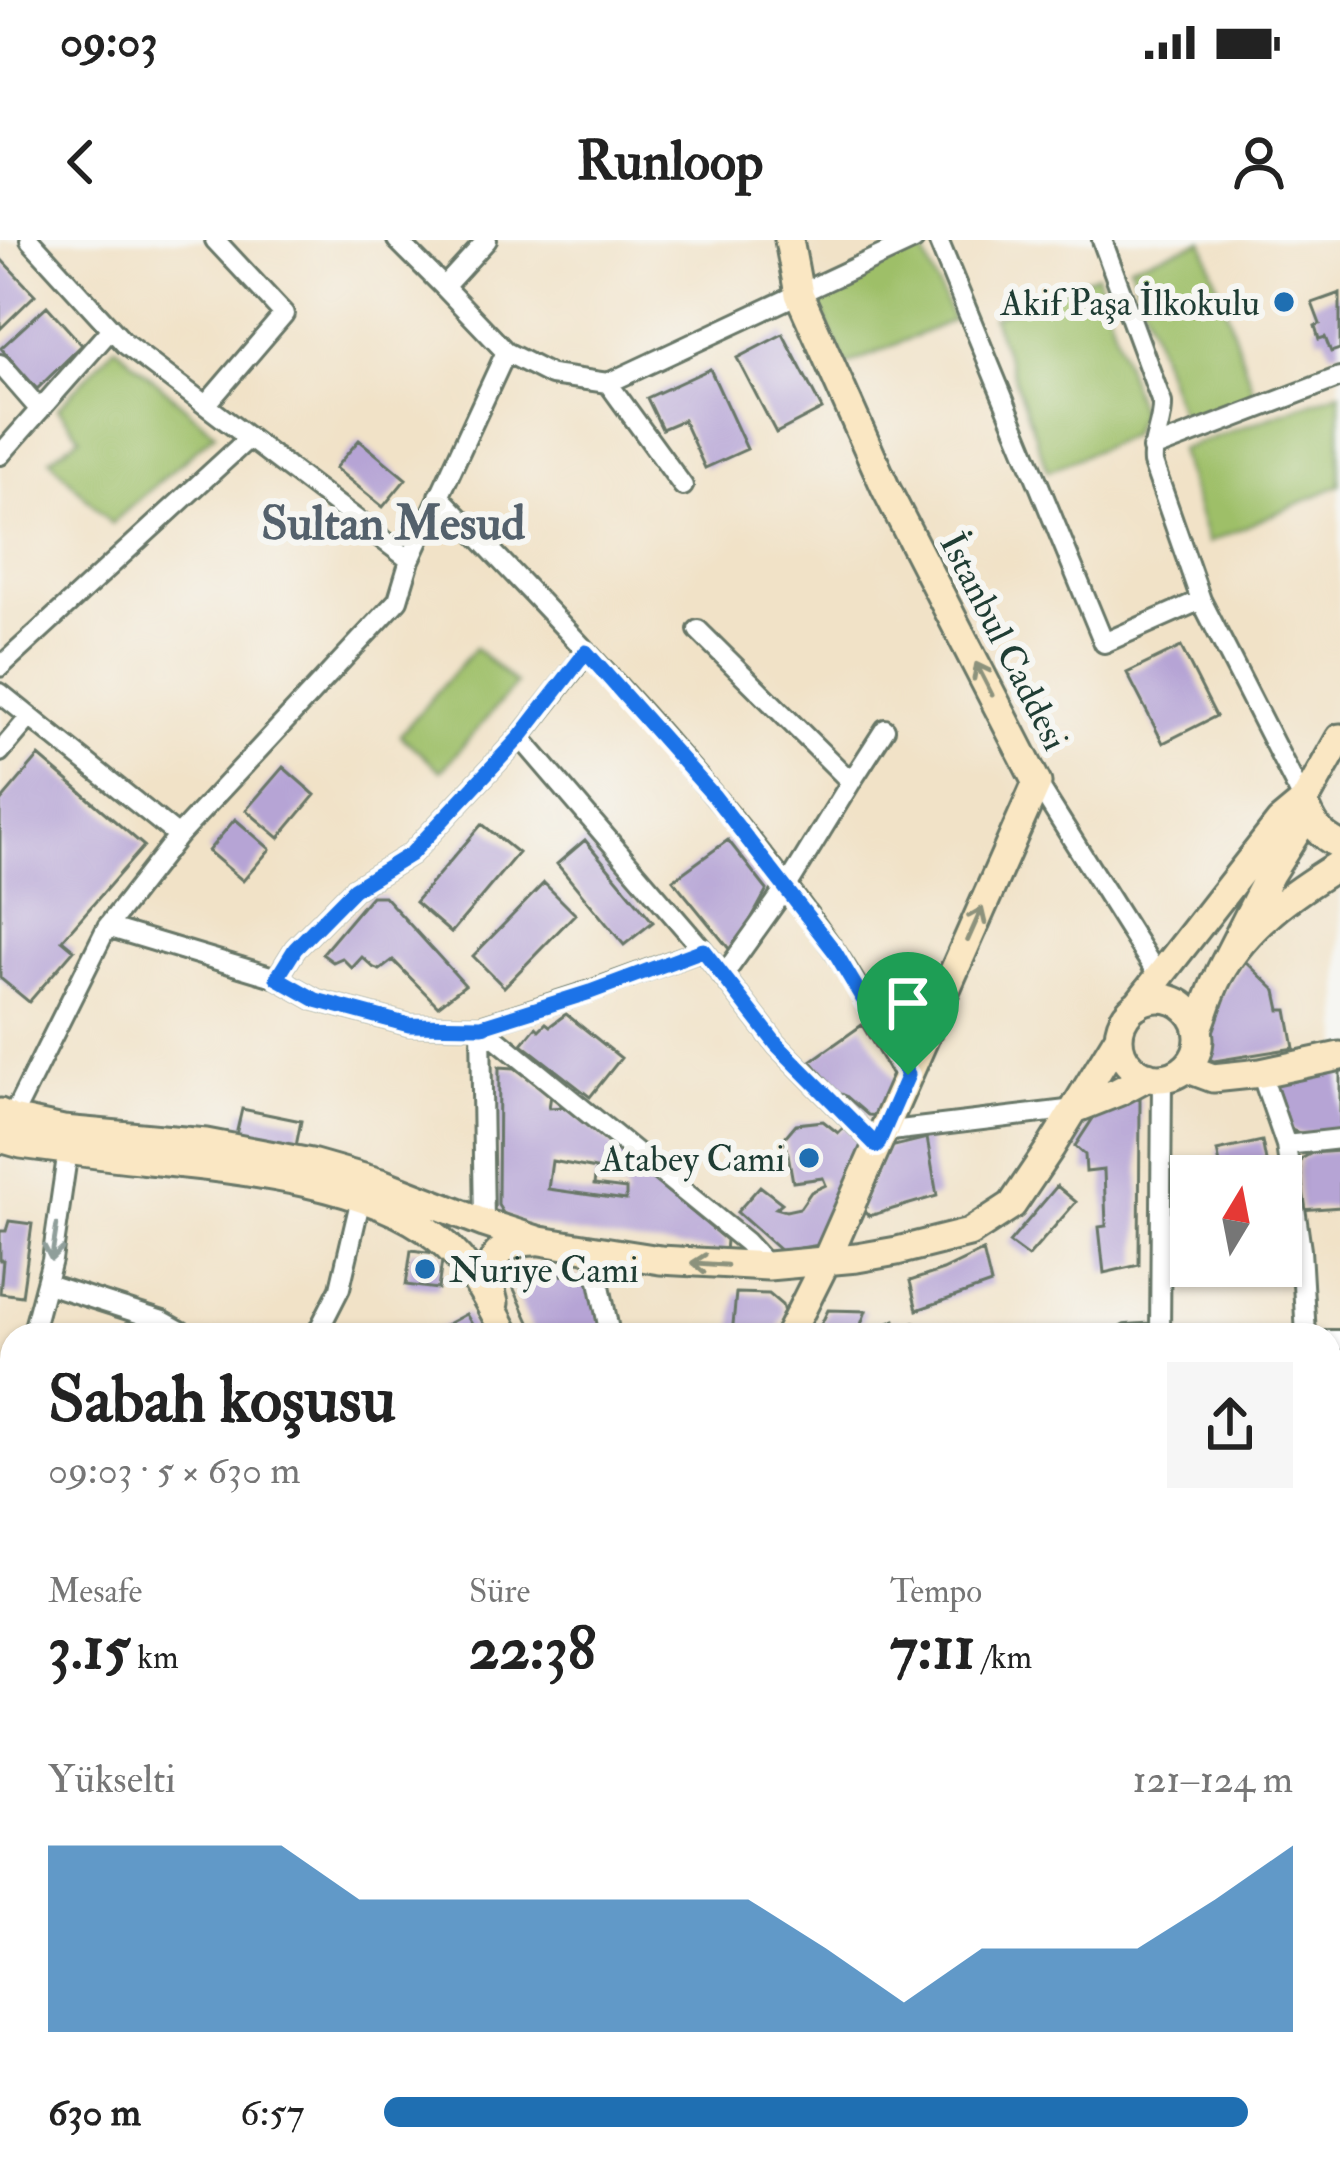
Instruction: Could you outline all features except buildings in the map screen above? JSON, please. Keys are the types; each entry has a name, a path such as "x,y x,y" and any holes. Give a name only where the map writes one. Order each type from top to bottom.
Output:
{"street":[{"path":"30,240 125,344 410,560"},
{"path":"206,405 284,314 215,240"},
{"path":"397,240 506,352 550,375 608,383 914,240"},
{"path":"444,287 487,240"},
{"name":"İstanbul Caddesi","path":"789,240 799,294 886,490 1037,783 826,1262 794,1323"},
{"path":"938,240 1104,643 1201,600"},
{"path":"1102,240 1162,403 1153,463 1201,600 1311,822 1322,836 1340,845"},
{"path":"0,455 111,329"},
{"path":"3,1127 107,927 178,836 398,600 410,560 506,352"},
{"path":"0,364 40,410"},
{"path":"1152,449 1340,377"},
{"path":"608,383 683,486"},
{"path":"0,668 249,438"},
{"path":"439,496 544,604 714,796 835,952 908,1075"},
{"path":"698,630 851,782"},
{"path":"277,978 295,949 354,889 411,854 520,737 586,652"},
{"path":"0,693 178,836"},
{"path":"0,752 30,717"},
{"path":"723,976 786,889 885,729"},
{"path":"520,737 596,821 777,1045 880,1139 1075,1109 1165,1074 1195,1056 1198,1030 1185,1007 1174,1001 1149,1000 1137,1005"},
{"path":"1198,1030 1219,974 1297,831 1304,802 1340,738"},
{"path":"1037,783 1159,977"},
{"path":"3,1127 206,1143 297,1160 381,1183 540,1241 593,1251 768,1266 896,1251 969,1232 1012,1204 1075,1109 1119,1036 1121,1024 1280,822 1304,802"},
{"path":"1200,923 1270,874 1340,859"},
{"path":"1219,974 1257,923 1340,859"},
{"path":"107,927 277,978 316,1000 409,1025 482,1026 703,950"},
{"path":"482,1026 484,1223"},
{"path":"482,1026 788,1281 795,1291 792,1323"},
{"path":"1119,1036 1126,1060 1136,1070 1165,1074 1213,1078 1340,1056"},
{"path":"1261,1073 1286,1145 1305,1323"},
{"path":"1160,1323 1165,1074"},
{"path":"3,1127 68,1150 260,1174 361,1198 409,1218 442,1240 473,1275 499,1323"},
{"path":"1286,1145 1340,1139"},
{"path":"35,1323 68,1150"},
{"path":"322,1323 340,1288 361,1198"},
{"path":"500,1323 491,1293 492,1263 507,1245 540,1241"},
{"path":"593,1251 608,1323"},
{"path":"46,1284 167,1323"}],"green space":[{"path":"1203,241 1255,396 1182,420 1130,265"},
{"path":"921,247 953,320 846,366 814,294"},
{"path":"1097,274 1140,413 1130,435 1048,471 992,317"},
{"path":"115,346 215,433 111,524 50,459 80,437 58,408"},
{"path":"1340,392 1340,485 1208,543 1179,450"},
{"path":"475,648 516,684 441,771 400,735"}],"place":[{"name":"Akif Paşa İlkokulu","path":"1284,302"},
{"name":"Atabey Cami","path":"809,1158"},
{"name":"Nuriye Cami","path":"425,1269"}],"district":[{"name":"Sultan Mesud","path":"393,522"}],"route":[{"path":"586,652 714,796 835,952 908,1075 877,1146 777,1045 703,950 482,1026 409,1025 316,1000 277,978 295,949 354,889 411,854 520,737 586,652"}]}
